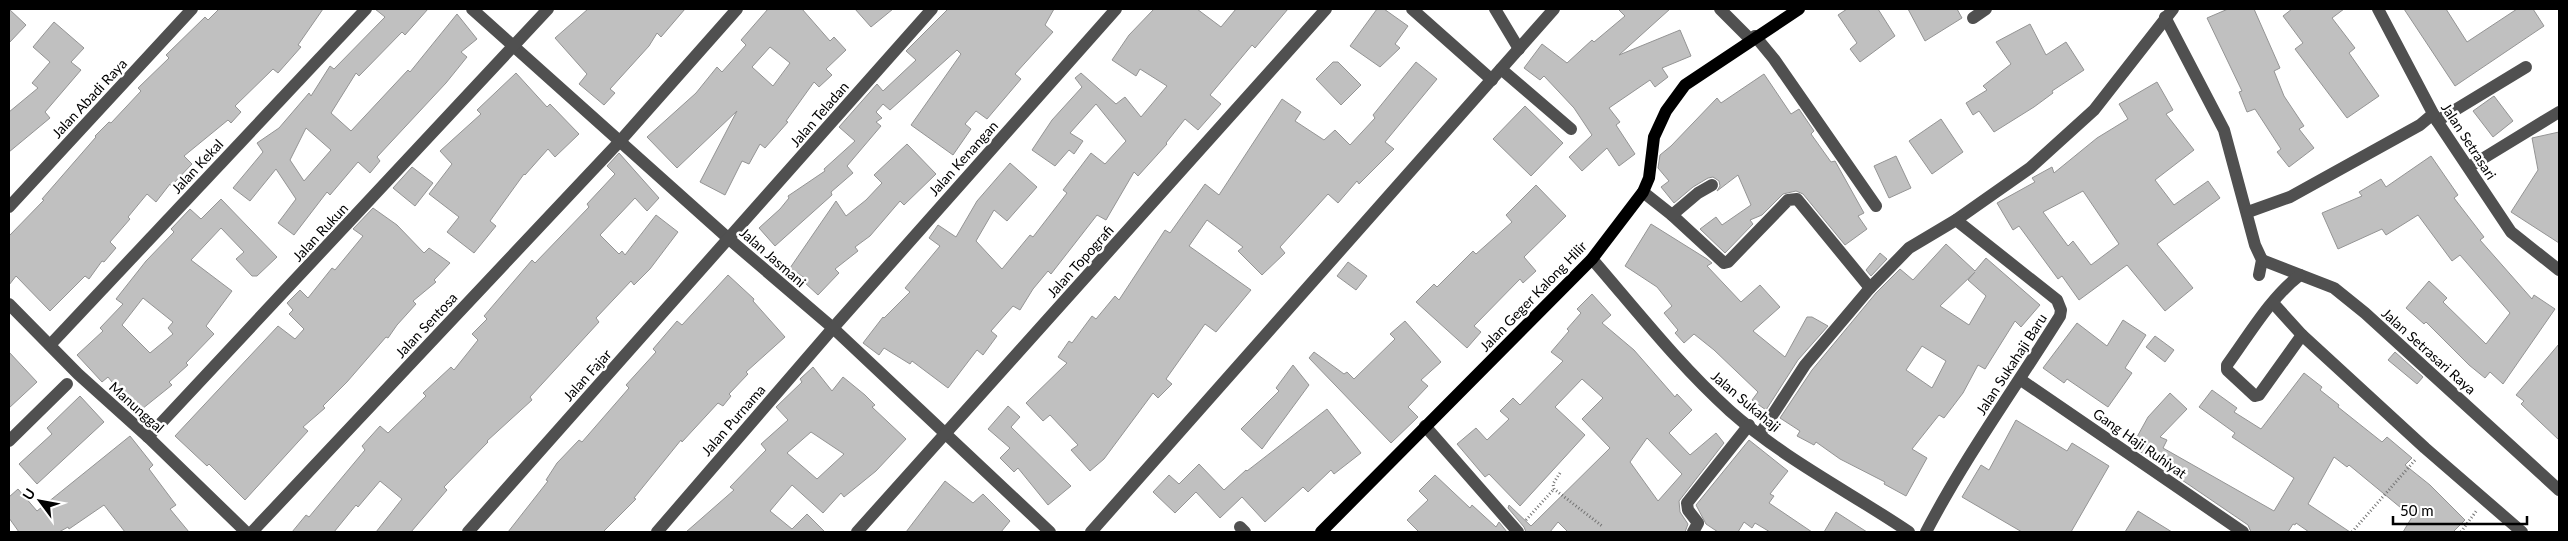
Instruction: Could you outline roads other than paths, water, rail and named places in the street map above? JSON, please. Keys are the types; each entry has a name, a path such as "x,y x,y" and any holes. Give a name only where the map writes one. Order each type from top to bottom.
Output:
{"main road":[{"name":"Jalan Geger Kalong Hilir","path":"1322,532 1592,259 1643,192 1649,178 1652,142 1674,98 1685,85 1753,37 1799,9"}],"street":[{"name":"Jalan Abadi Raya","path":"9,207 192,9"},
{"name":"Jalan Kekal","path":"50,345 366,9"},
{"name":"Jalan Jasmani","path":"472,9 621,140 729,239 833,328 1050,532"},
{"name":"Jalan Rukun","path":"148,436 548,9"},
{"name":"Jalan Sentosa","path":"250,532 621,140 737,9"},
{"name":"Jalan Teladan","path":"729,239 932,9"},
{"name":"Jalan Kenangan","path":"833,328 1116,9"},
{"name":"Jalan Topografi","path":"857,532 1326,9"},
{"path":"1412,9 1492,80"},
{"path":"1496,9 1519,49"},
{"path":"1091,532 1554,9"},
{"path":"1720,9 1774,58 1876,206"},
{"path":"1974,18 1986,9"},
{"name":"Jalan Setrasari","path":"2378,9 2435,117 2511,232 2559,270"},
{"path":"1760,434 1805,365 1870,288 1909,248 1956,220 2030,168 2094,110 2169,13 2224,130 2248,212 2255,245 2262,260 2259,275"},
{"path":"2248,212 2290,198 2526,68"},
{"path":"1501,70 1571,129"},
{"path":"2469,167 2559,112"},
{"path":"1672,215 1698,193 1712,185"},
{"path":"1643,192 1672,215 1721,262 1726,263 1788,200 1797,199 1870,288"},
{"name":"Jalan Sukahaji Baru","path":"1926,532 1962,464 2020,380 2060,316 2060,305 2052,296 1956,220"},
{"name":"Jalan Fajar","path":"468,532 729,239"},
{"name":"Jalan Sukahaji","path":"1592,259 1676,358 1731,411 1798,462 1901,530"},
{"name":"Jalan Setrasari Raya","path":"2262,260 2334,288 2365,313 2559,490"},
{"path":"2300,276 2288,284 2227,365 2229,373 2255,396 2259,395 2302,335"},
{"path":"2273,303 2302,335 2425,448 2522,532"},
{"name":"Manunggal","path":"9,304 78,374 148,436 250,532"},
{"name":"Jalan Purnama","path":"657,532 833,328"},
{"name":"Gang Haji Ruhiyat","path":"2020,380 2243,532"},
{"path":"9,441 67,384"},
{"path":"1425,426 1517,531"},
{"path":"1693,532 1698,523 1688,510 1687,504 1749,426"}]}
